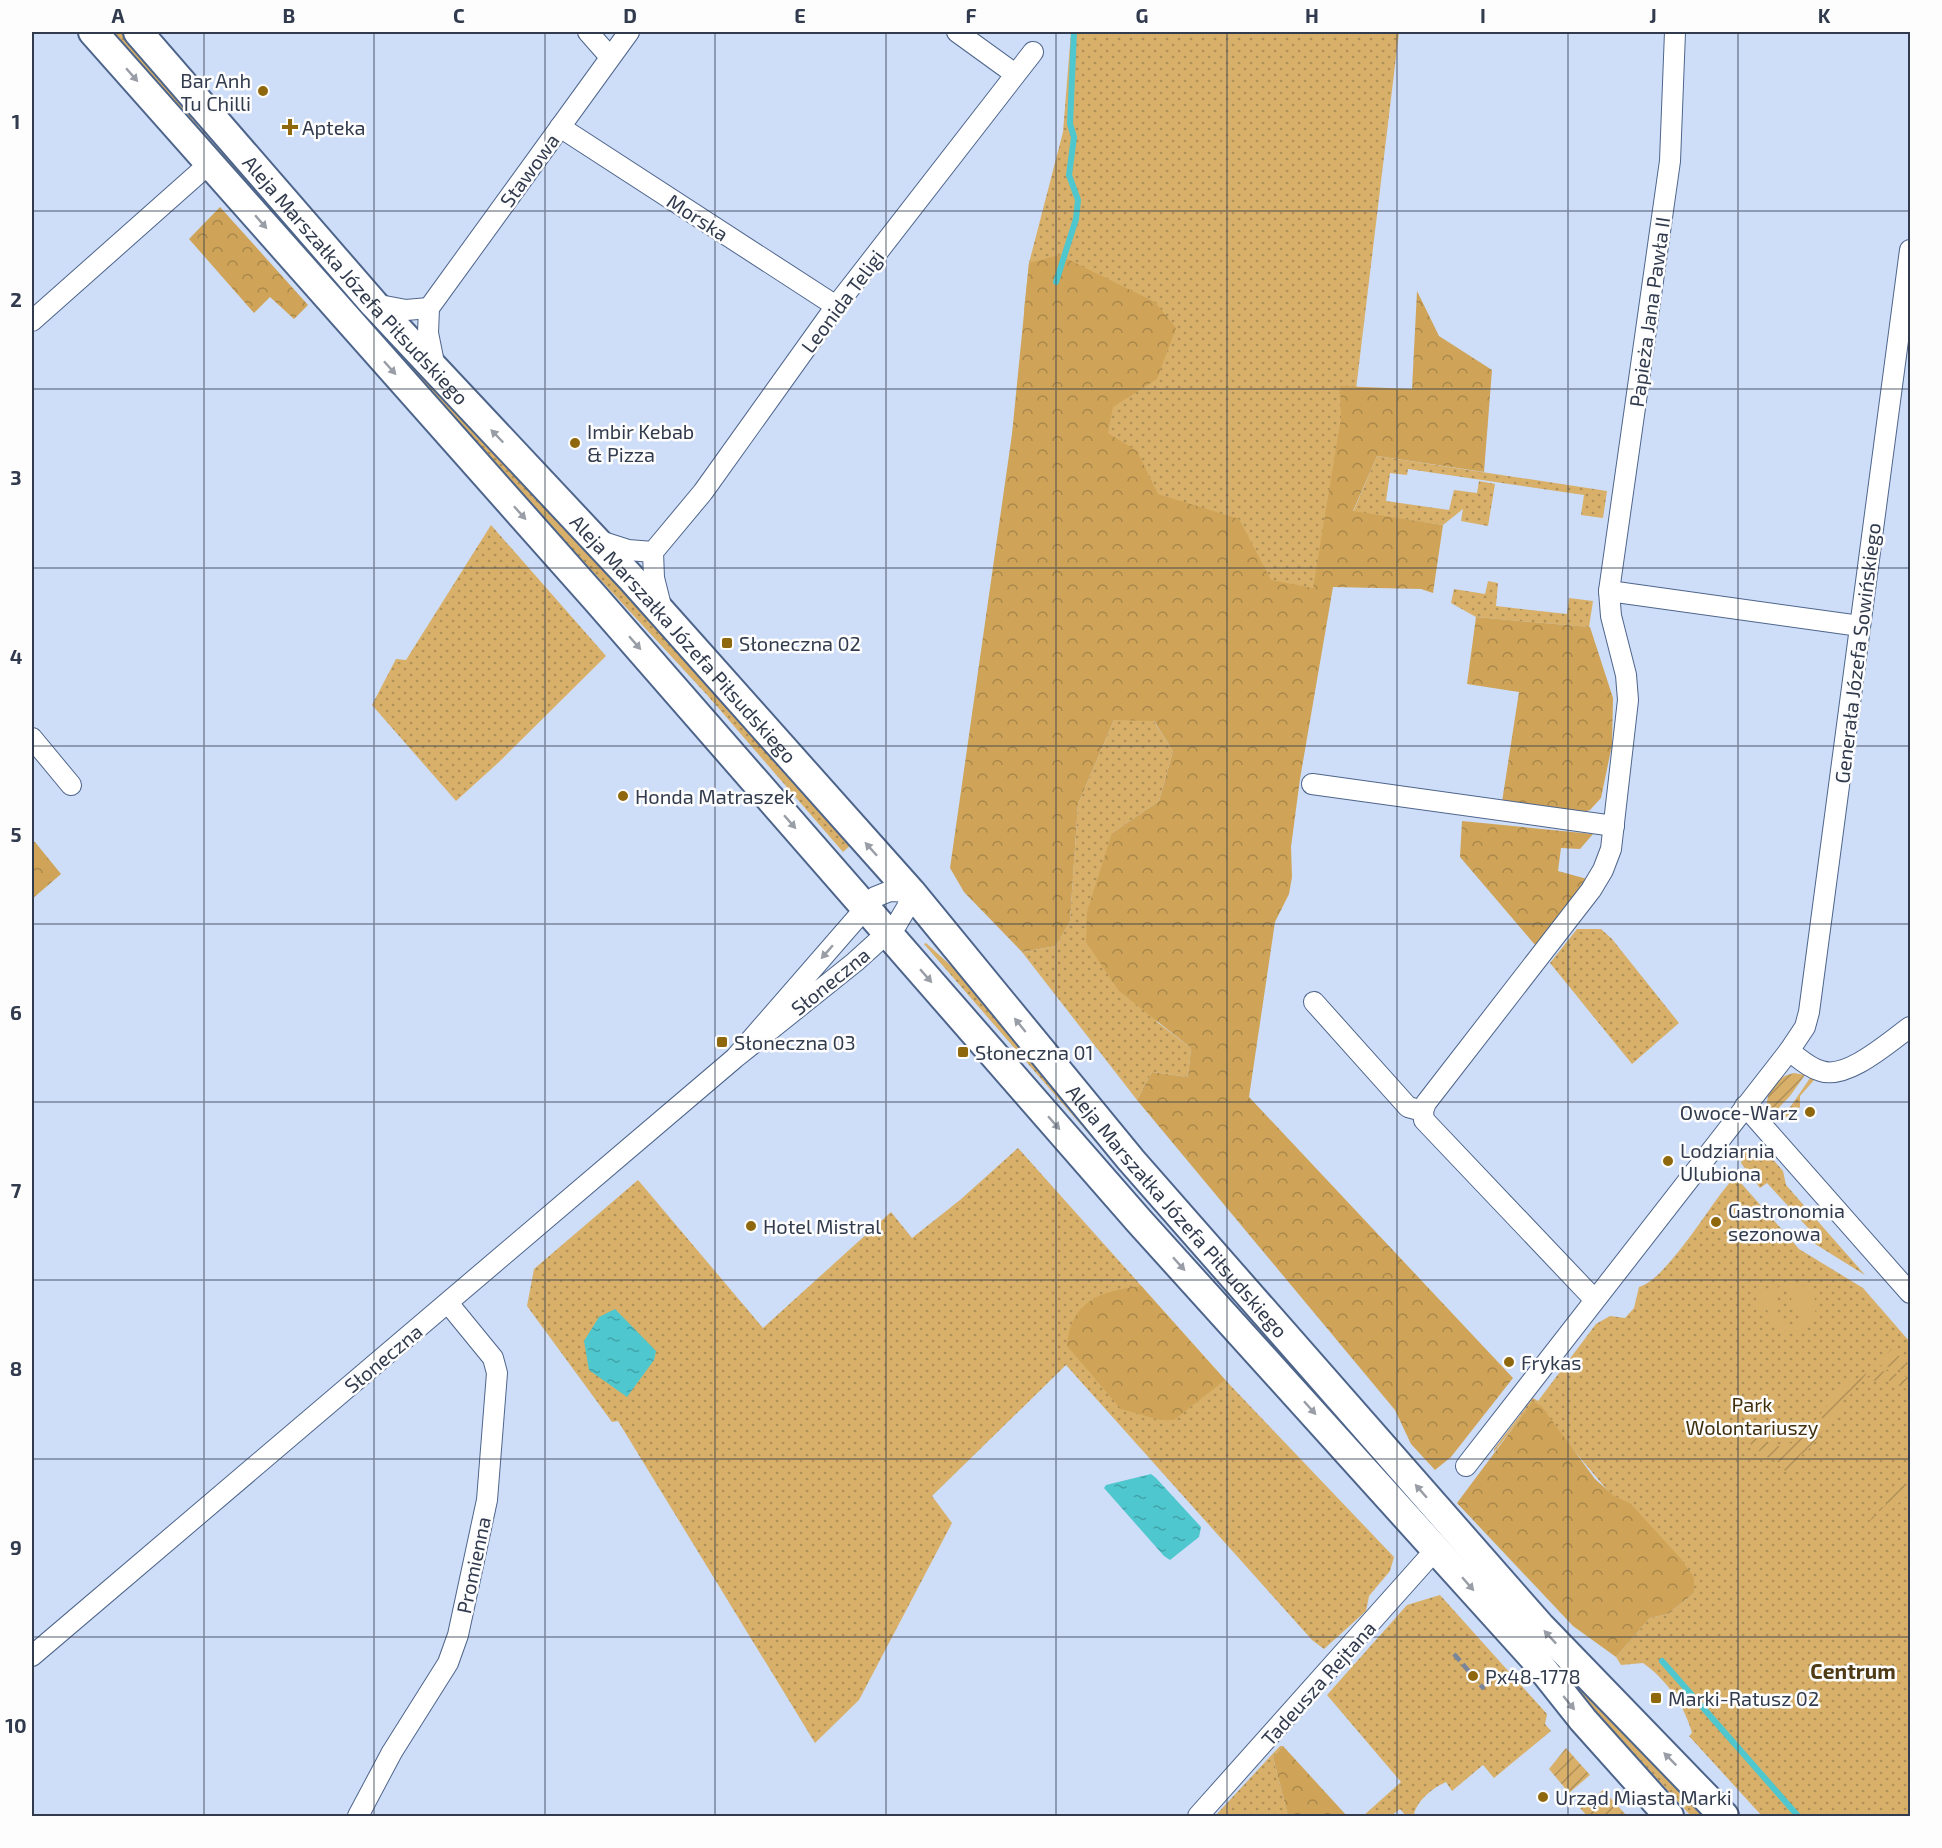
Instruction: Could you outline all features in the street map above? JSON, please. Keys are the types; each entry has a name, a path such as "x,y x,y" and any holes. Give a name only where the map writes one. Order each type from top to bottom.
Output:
{"main road":[{"name":"Aleja Marszałka Józefa Piłsudskiego","path":"93,32 596,599 1139,1221 1437,1548 1669,1816"},
{"name":"Aleja Marszałka Józefa Piłsudskiego","path":"138,32 374,304 595,539 911,892 1131,1160 1541,1627 1724,1816"}],"street":[{"path":"588,32 610,57"},
{"name":"Stawowa","path":"429,308 629,32"},
{"path":"957,32 1015,74"},
{"name":"Papieża Jana Pawła II","path":"1424,1107 1591,890 1607,860 1614,826 1628,687 1611,616 1609,591 1670,161 1674,122 1675,32"},
{"name":"Leonida Teligi","path":"653,552 703,492 836,306 1034,52"},
{"name":"Morska","path":"560,127 836,306"},
{"path":"32,321 210,163"},
{"name":"Generała Józefa Sowińskiego","path":"1466,1466 1789,1051 1805,1027 1809,1012 1911,250"},
{"path":"374,304 406,310 429,308 428,333 436,372"},
{"path":"595,539 628,550 653,552 654,578 664,615"},
{"path":"1609,591 1860,626"},
{"path":"32,738 71,784"},
{"path":"1312,784 1614,826"},
{"name":"Słoneczna","path":"32,1656 735,1058 855,962 888,932 903,914 911,892 882,892 865,907 735,1058"},
{"path":"1314,1002 1408,1107 1424,1107 1424,1120 1594,1299"},
{"path":"1789,1051 1816,1070 1829,1073 1840,1072 1855,1066 1911,1028"},
{"path":"1745,1106 1911,1293"},
{"name":"Promienna","path":"358,1816 392,1752 448,1663 467,1598 487,1500 497,1373 493,1358 448,1303"},
{"name":"Tadeusza Rejtana","path":"1198,1816 1437,1548"}],"green space":[{"path":"109,32 121,32 203,132 399,352 676,645 853,843 843,852 708,696 386,348"},
{"path":"1071,32 1399,32 1354,406 1321,600 1300,624 1154,530 1024,310 1029,263 1063,132"},
{"path":"220,207 308,305 294,319 270,297 254,313 189,239"},
{"path":"1059,255 1155,302 1176,328 1157,379 1113,407 1108,433 1137,451 1158,494 1239,519 1271,580 1313,588 1341,418 1340,386 1412,389 1417,291 1439,336 1492,370 1484,472 1377,456 1353,511 1443,525 1433,593 1421,589 1333,587 1300,779 1291,847 1292,877 1289,894 1275,922 1249,1097 1513,1378 1451,1457 1435,1470 1411,1444 1395,1410 1137,1100 1152,1072 1188,1077 1191,1048 1119,991 1086,942 1087,912 1112,833 1159,801 1173,751 1154,721 1114,720 1078,804 1070,921 1056,946 1022,952 964,892 950,868 1012,434 1029,263"},
{"path":"1377,456 1607,491 1603,518 1581,515 1584,495 1408,469 1407,475 1390,473 1386,501 1449,510 1454,490 1477,493 1479,481 1495,484 1488,526 1461,521 1463,509 1443,525 1353,512"},
{"path":"491,525 606,656 499,762 456,801 372,705 396,659 406,660"},
{"path":"1488,581 1498,583 1496,606 1567,614 1569,598 1593,601 1589,627 1476,617 1451,603 1454,589 1485,594"},
{"path":"1476,617 1590,627 1613,698 1612,745 1601,798 1590,810 1579,814 1502,802 1519,692 1467,684"},
{"path":"1114,720 1153,720 1173,751 1159,801 1112,833 1157,1022 1191,1048 1188,1077 1152,1072 1137,1100 1022,952 1056,946 1070,921 1078,804"},
{"path":"1462,821 1593,834 1580,849 1561,848 1558,871 1587,879 1536,946 1460,857"},
{"path":"32,842 35,842 61,874 32,899"},
{"path":"1577,929 1601,929 1612,939 1679,1023 1632,1064 1550,963"},
{"path":"926,943 959,973 1062,1087 1412,1497 1408,1501 924,944"},
{"path":"1794,1073 1805,1075 1790,1096 1770,1117 1767,1103 1771,1089 1780,1079"},
{"path":"1810,1078 1815,1079 1800,1096 1800,1107 1782,1120 1779,1117 1791,1106"},
{"path":"1761,1146 1783,1171 1786,1185 1865,1275 1807,1239 1803,1235 1809,1229 1767,1183 1760,1188 1741,1163 1744,1153"},
{"path":"1018,1148 1230,1385 1394,1557 1390,1571 1369,1596 1366,1611 1324,1649 1312,1640 1066,1365 932,1496 952,1523 859,1700 815,1743 618,1421 612,1422 527,1306 534,1269 638,1180 763,1328 891,1212 912,1238 960,1200"},
{"name":"Park Wolontariuszy","path":"1731,1181 1741,1183 1799,1249 1863,1288 1910,1342 1910,1816 1762,1816 1689,1736 1692,1733 1685,1713 1667,1685 1643,1663 1621,1665 1616,1657 1650,1618 1668,1614 1694,1593 1533,1402 1494,1452 1533,1398 1538,1401 1596,1324 1610,1316 1625,1318 1634,1308 1639,1287 1662,1271 1675,1257"},
{"path":"1795,1283 1807,1289 1814,1297 1816,1307 1814,1316 1808,1325 1799,1330 1788,1331 1776,1326 1767,1310 1759,1306 1756,1300 1764,1289 1773,1291 1784,1284","holes":["1789,1289 1794,1292 1791,1297 1792,1306 1804,1317 1801,1323 1791,1325 1780,1321 1774,1308 1778,1295"]},
{"path":"1141,1286 1225,1380 1174,1420 1160,1420 1121,1409 1067,1346 1074,1318 1090,1301 1113,1291"},
{"path":"1891,1349 1910,1365 1910,1371 1879,1365"},
{"path":"1887,1371 1910,1378 1910,1391 1888,1380 1866,1381 1874,1372"},
{"path":"1867,1373 1849,1396 1846,1395 1842,1401 1844,1403 1829,1423 1819,1416 1843,1386"},
{"path":"1533,1401 1542,1407 1595,1479 1613,1495 1631,1504 1681,1559 1694,1578 1694,1593 1668,1614 1650,1618 1616,1657 1573,1626 1457,1503"},
{"path":"1816,1420 1826,1427 1804,1455 1802,1453 1797,1459 1800,1461 1789,1474 1773,1458 1771,1460 1736,1433 1740,1428 1762,1442 1781,1446 1798,1439"},
{"path":"1899,1480 1910,1493 1858,1539 1873,1516 1876,1518 1880,1512 1878,1509 1880,1506 1883,1508 1888,1502 1885,1500 1896,1486 1895,1481"},
{"path":"1425,1512 1705,1816 1691,1816 1586,1701"},
{"path":"1440,1595 1547,1714 1545,1724 1551,1731 1494,1778 1483,1765 1452,1791 1446,1782 1435,1788 1419,1803 1414,1813 1416,1816 1406,1816 1400,1809 1391,1816 1383,1814 1363,1816 1401,1782 1327,1695 1407,1605"},
{"path":"1280,1746 1283,1746 1273,1757 1288,1816 1215,1816"},
{"path":"1283,1746 1347,1816 1288,1816 1273,1757"},
{"path":"1566,1748 1590,1775 1569,1793 1549,1769"},
{"path":"1603,1790 1627,1816 1587,1816 1580,1808"}],"water":[{"path":"615,1309 656,1351 654,1360 627,1397 589,1370 584,1341 599,1317"},
{"path":"1151,1474 1201,1527 1199,1537 1170,1560 1104,1488 1106,1485"}],"waterway":[{"path":"1056,282 1076,219 1078,200 1069,175 1074,137 1070,124 1074,32"},
{"path":"1662,1661 1798,1816"}],"railway":[{"path":"1454,1654 1484,1689"}],"place":[{"name":"Bar Anh Tu Chilli","path":"263,91"},
{"name":"Apteka","path":"290,127"},
{"name":"Imbir Kebab & Pizza","path":"575,443"},
{"name":"Słoneczna 02","path":"727,643"},
{"name":"Honda Matraszek","path":"623,796"},
{"name":"Słoneczna 03","path":"722,1042"},
{"name":"Słoneczna 01","path":"963,1052"},
{"name":"Owoce-Warz","path":"1810,1112"},
{"name":"Lodziarnia Ulubiona","path":"1668,1161"},
{"name":"Gastronomia sezonowa","path":"1716,1222"},
{"name":"Hotel Mistral","path":"751,1226"},
{"name":"Frykas","path":"1509,1362"},
{"name":"Px48-1778","path":"1473,1676"},
{"name":"Marki-Ratusz 02","path":"1656,1698"},
{"name":"Urząd Miasta Marki","path":"1543,1797"}],"district":[{"name":"Centrum","path":"1853,1670"}]}
